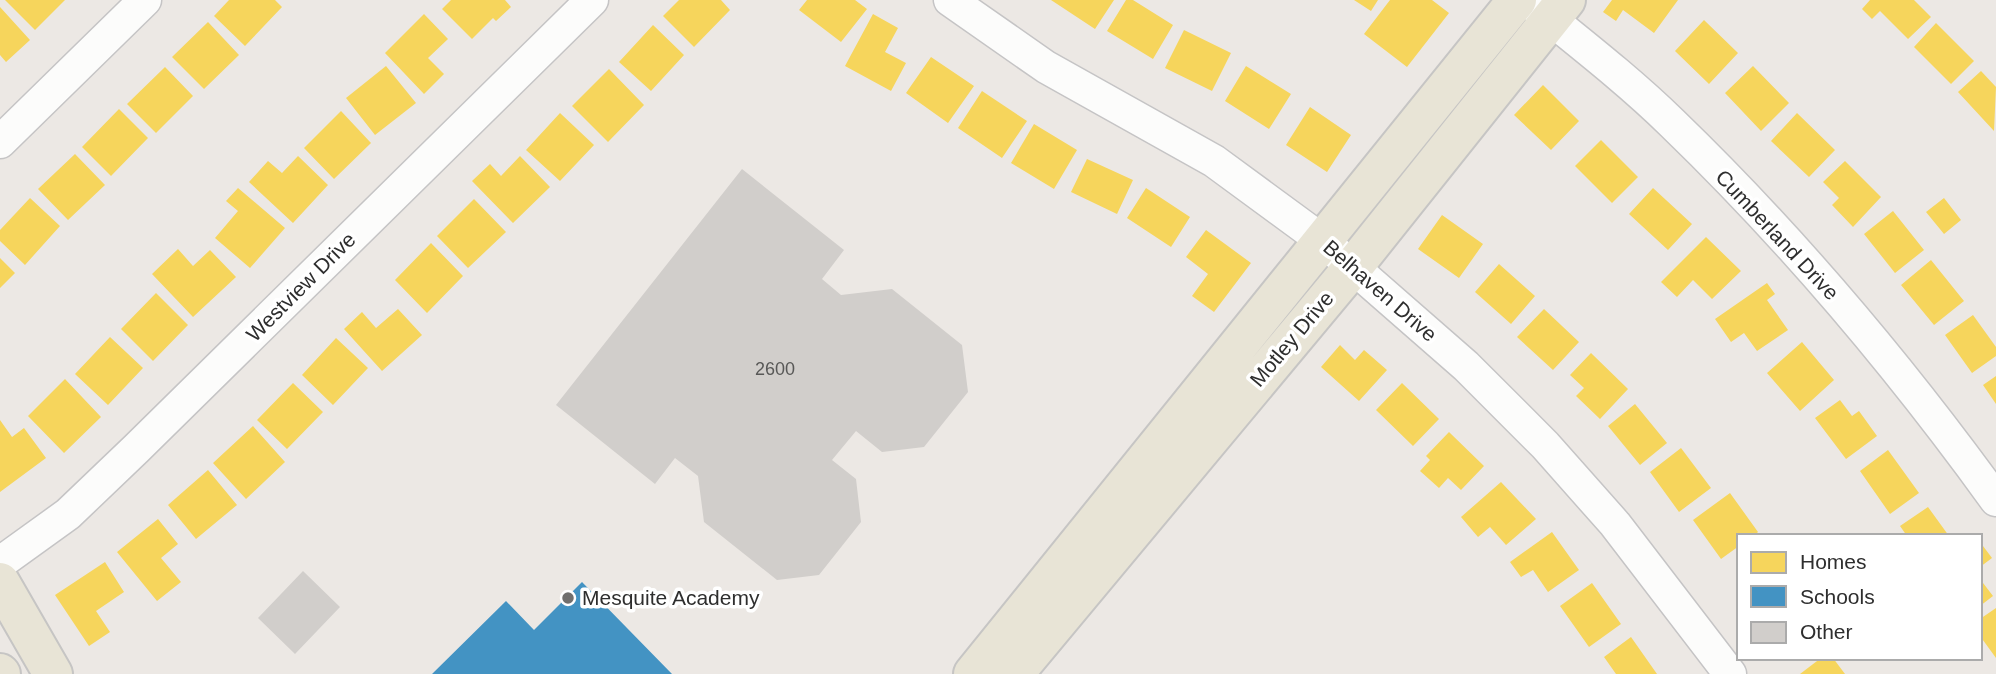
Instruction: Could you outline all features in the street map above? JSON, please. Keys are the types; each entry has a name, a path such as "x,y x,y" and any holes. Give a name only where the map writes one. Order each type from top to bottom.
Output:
{"main road":[{"name":"Motley Drive","path":"1014,674 1207,413 1323,241 1517,0"},
{"name":"Motley Drive","path":"973,674 1207,413 1353,267 1548,6"},
{"path":"0,582 53,674"}],"street":[{"path":"0,142 145,0"},
{"name":"Westview Drive","path":"0,563 68,514 592,0"},
{"name":"Belhaven Drive","path":"950,0 1046,66 1214,161 1323,241 1466,366 1545,445 1615,524 1730,674"},
{"name":"Cumberland Drive","path":"1548,6 1671,122 1788,244 1932,411 1996,500"}],"building: Homes":[{"path":"5,0 65,0 35,30"},
{"path":"229,0 275,0 282,7 245,46 214,16"},
{"path":"451,0 505,0 511,7 496,21 493,18 472,39 442,9"},
{"path":"679,0 721,0 730,10 694,47 663,16"},
{"path":"807,0 855,0 867,9 841,42 799,10"},
{"path":"1051,0 1114,0 1095,29"},
{"path":"1126,0 1133,0 1173,25 1153,59 1107,31"},
{"path":"1354,0 1378,0 1371,11"},
{"path":"1390,0 1432,0 1449,13 1407,67 1364,34"},
{"path":"1612,0 1678,0 1654,33 1623,10 1616,21 1603,12"},
{"path":"1870,0 1914,0 1931,17 1908,39 1880,11 1872,19 1862,9"},
{"path":"0,7 30,40 6,62 0,55"},
{"path":"424,14 448,39 428,58 444,74 424,94 385,53"},
{"path":"873,14 898,28 885,52 906,63 891,91 845,66"},
{"path":"1704,20 1738,53 1709,84 1675,51"},
{"path":"208,22 239,55 204,89 172,57"},
{"path":"1936,23 1974,61 1951,84 1914,47"},
{"path":"653,25 684,55 651,91 619,62"},
{"path":"1184,30 1231,53 1212,91 1165,68"},
{"path":"931,57 974,86 948,123 906,93"},
{"path":"386,66 416,103 375,135 346,98"},
{"path":"1246,66 1291,94 1269,129 1225,101"},
{"path":"1753,66 1789,103 1761,131 1725,93"},
{"path":"165,67 193,96 156,133 127,104"},
{"path":"609,69 644,105 608,142 572,106"},
{"path":"1981,71 1996,87 1994,131 1958,92"},
{"path":"1543,85 1579,121 1551,150 1514,115"},
{"path":"982,91 1027,121 1002,158 958,128"},
{"path":"1310,107 1351,135 1327,172 1286,145"},
{"path":"119,109 148,138 111,176 82,147"},
{"path":"341,111 371,143 334,179 304,148"},
{"path":"560,113 594,145 560,181 526,150"},
{"path":"1797,113 1835,150 1809,177 1771,141"},
{"path":"1034,124 1077,150 1054,189 1011,163"},
{"path":"1601,140 1638,177 1612,203 1575,166"},
{"path":"75,154 105,185 68,220 38,189"},
{"path":"298,156 328,185 293,223 249,182 268,161 282,173"},
{"path":"520,156 550,187 513,223 472,181 490,164 501,176"},
{"path":"1087,159 1133,180 1117,214 1071,192"},
{"path":"1845,161 1881,197 1853,227 1832,205 1839,198 1823,182"},
{"path":"238,188 285,228 250,268 215,238 238,211 226,201"},
{"path":"1146,188 1190,217 1171,247 1127,218"},
{"path":"1653,188 1692,224 1668,250 1629,214"},
{"path":"30,198 60,226 25,265 0,241 0,230"},
{"path":"1944,198 1961,220 1944,234 1926,212"},
{"path":"474,199 506,232 468,268 437,236"},
{"path":"1893,211 1924,250 1895,273 1864,234"},
{"path":"1442,215 1483,244 1459,278 1418,249"},
{"path":"1206,230 1251,263 1214,312 1192,296 1208,274 1186,257"},
{"path":"1706,237 1741,271 1712,299 1693,280 1677,297 1661,282"},
{"path":"431,243 463,276 427,313 395,280"},
{"path":"178,249 193,266 210,250 236,277 193,317 152,274"},
{"path":"0,258 15,273 0,288"},
{"path":"1931,260 1964,301 1934,325 1901,285"},
{"path":"1499,264 1535,296 1511,324 1475,292"},
{"path":"1767,283 1775,294 1767,300 1788,330 1757,351 1744,333 1731,342 1715,319"},
{"path":"156,293 188,325 153,361 121,329"},
{"path":"398,309 422,335 382,371 344,329 362,312 376,328"},
{"path":"1544,309 1579,342 1553,370 1517,337"},
{"path":"1973,315 1996,347 1996,356 1972,373 1945,335"},
{"path":"110,337 143,368 108,405 75,374"},
{"path":"336,338 368,368 333,405 302,375"},
{"path":"1802,342 1834,380 1800,411 1767,373"},
{"path":"1340,345 1355,360 1364,350 1387,370 1359,401 1321,367"},
{"path":"1591,353 1628,389 1600,419 1576,396 1584,388 1570,375"},
{"path":"1996,376 1996,404 1983,385"},
{"path":"65,379 101,417 64,453 28,416"},
{"path":"293,383 323,412 287,449 257,420"},
{"path":"1402,383 1439,419 1413,446 1376,410"},
{"path":"1840,400 1852,416 1859,411 1877,436 1846,459 1815,418"},
{"path":"1635,404 1667,443 1640,465 1608,426"},
{"path":"0,420 12,437 24,428 46,458 0,492"},
{"path":"253,426 285,462 246,499 213,463"},
{"path":"1449,432 1484,466 1461,490 1448,478 1439,488 1420,471 1430,460 1426,456"},
{"path":"1681,448 1711,488 1679,512 1650,472"},
{"path":"1888,450 1919,493 1890,514 1860,471"},
{"path":"208,470 237,505 196,539 168,505"},
{"path":"1501,482 1536,519 1506,545 1490,527 1478,537 1461,517"},
{"path":"1730,493 1758,532 1737,534 1737,547 1721,559 1693,520"},
{"path":"1928,507 1948,534 1906,534 1900,526"},
{"path":"158,519 178,544 161,558 181,582 157,601 117,552"},
{"path":"1552,532 1579,570 1548,592 1533,570 1521,577 1510,562"},
{"path":"1982,545 1992,558 1982,566"},
{"path":"105,562 124,592 96,611 110,632 89,646 55,595"},
{"path":"1982,582 1993,596 1982,604"},
{"path":"1592,583 1621,624 1589,647 1560,606"},
{"path":"1996,608 1996,658 1982,639 1982,618"},
{"path":"1631,637 1657,674 1616,674 1604,657"},
{"path":"1818,660 1834,660 1845,674 1800,674"}],"building: Schools":[{"path":"582,582 672,674 432,674 506,601 534,630"}],"building: Other":[{"path":"742,169 844,250 822,279 841,295 892,289 962,345 968,392 924,447 882,452 856,431 832,460 856,479 861,522 819,575 777,580 704,522 698,476 675,458 655,484 556,405"},
{"path":"303,571 340,607 295,654 258,618"}],"place":[{"name":"Mesquite Academy","path":"568,598"}]}
